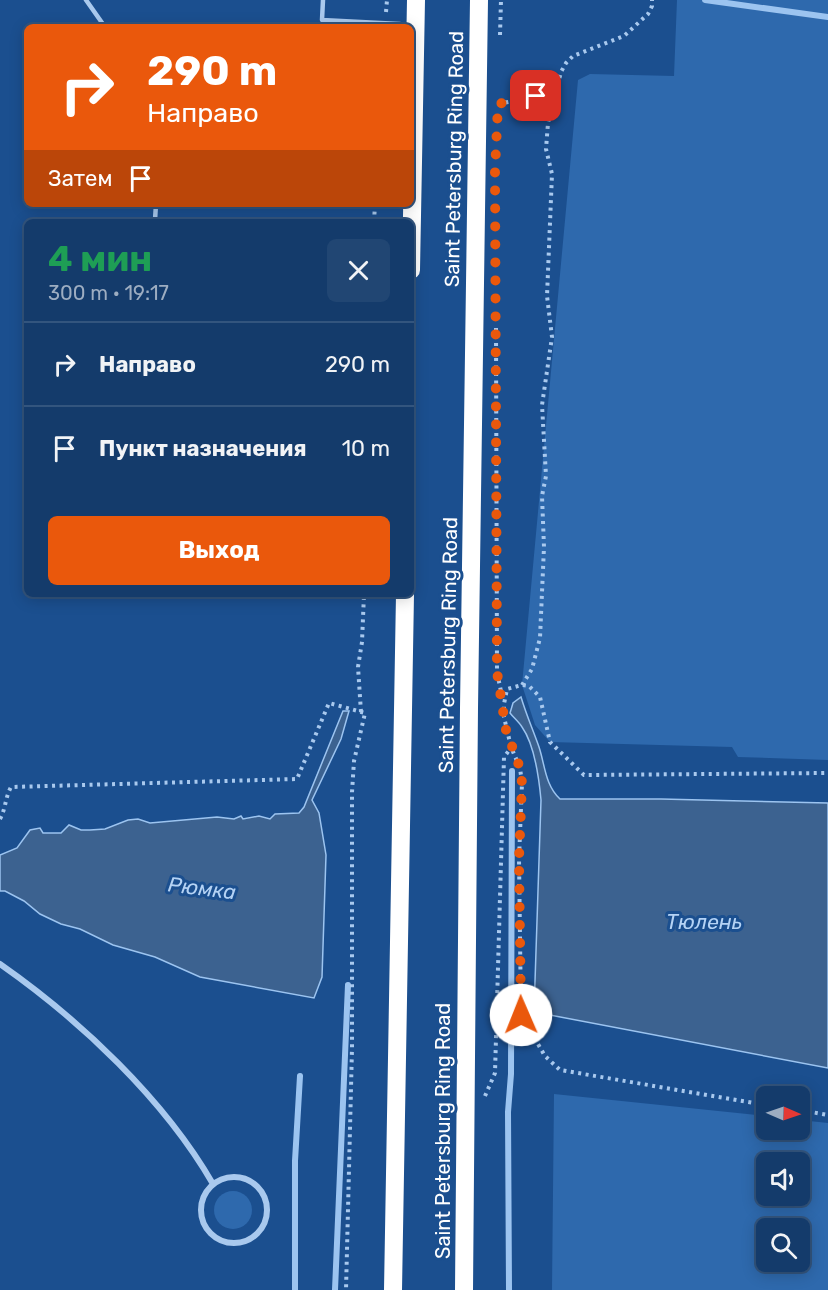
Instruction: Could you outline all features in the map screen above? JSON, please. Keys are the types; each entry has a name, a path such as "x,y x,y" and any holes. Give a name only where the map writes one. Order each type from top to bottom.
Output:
{"highway":[{"name":"Saint Petersburg Ring Road","path":"414,108 416,0"},
{"name":"Saint Petersburg Ring Road","path":"464,1290 479,0"},
{"path":"393,1290 405,597"}],"street":[{"path":"0,963 94,1039 167,1116 200,1160 213,1184"},
{"path":"223,1178 245,1178 262,1192 267,1213 258,1233 249,1240 239,1244 228,1244 217,1240 202,1224 201,1202 205,1192 213,1184 223,1178"}],"lane":[{"path":"86,0 103,24"},
{"path":"323,0 322,20 400,24"}],"path":[{"path":"500,46 501,0"},
{"path":"522,685 532,669 540,638 544,547 542,496 546,476 542,405 552,338 547,275 552,209 552,174 546,149 548,123 555,93 566,63 573,56 624,36 648,14 652,0"},
{"path":"498,116 499,93"},
{"path":"498,104 555,93"},
{"path":"496,326 497,672 504,704 505,723 520,768 522,783 519,859 521,1015 545,1056 561,1070 756,1103"},
{"path":"361,712 358,667 362,642 364,597"},
{"path":"504,704 507,689 522,685 529,686 540,697 550,742 584,775 828,773"},
{"path":"0,819 5,809 5,797 11,787 297,779 328,703 365,713 354,761 352,792 352,1048 346,1290"},
{"path":"484,1099 495,1073 504,757 512,747"},
{"path":"810,1112 828,1115"}],"shaded area":[{"path":"677,0 828,0 828,760 738,757 732,747 550,742 535,725 522,685 578,80 590,74 674,76"},
{"path":"554,1094 756,1115 756,1140 810,1140 810,1121 828,1123 828,1290 552,1290"},
{"path":"233,1191 246,1197 252,1210 246,1223 233,1229 220,1223 214,1210 220,1197"}],"water":[{"name":"Тюлень","path":"521,697 539,747 548,781 560,799 828,803 828,1068 534,1012 541,800 530,742 521,725 510,713 513,703"},
{"name":"Рюмка","path":"343,711 349,711 341,739 312,800 319,813 326,855 322,977 314,998 200,977 155,957 113,945 80,929 61,924 40,914 24,901 5,891 0,891 0,855 17,848 30,830 40,828 43,833 61,833 69,825 81,830 105,829 128,820 138,819 150,823 217,817 234,819 241,816 243,819 259,816 270,819 275,814 299,813 304,807"}],"waterway":[{"path":"705,0 828,17"},
{"path":"509,1290 508,1112 511,1074 512,771"},
{"path":"335,1290 348,985"},
{"path":"295,1290 295,1161 300,1076"}],"route":[{"path":"521,1015 519,859 522,783 520,768 506,730 504,704 497,672 495,171 498,104 536,96"}]}
